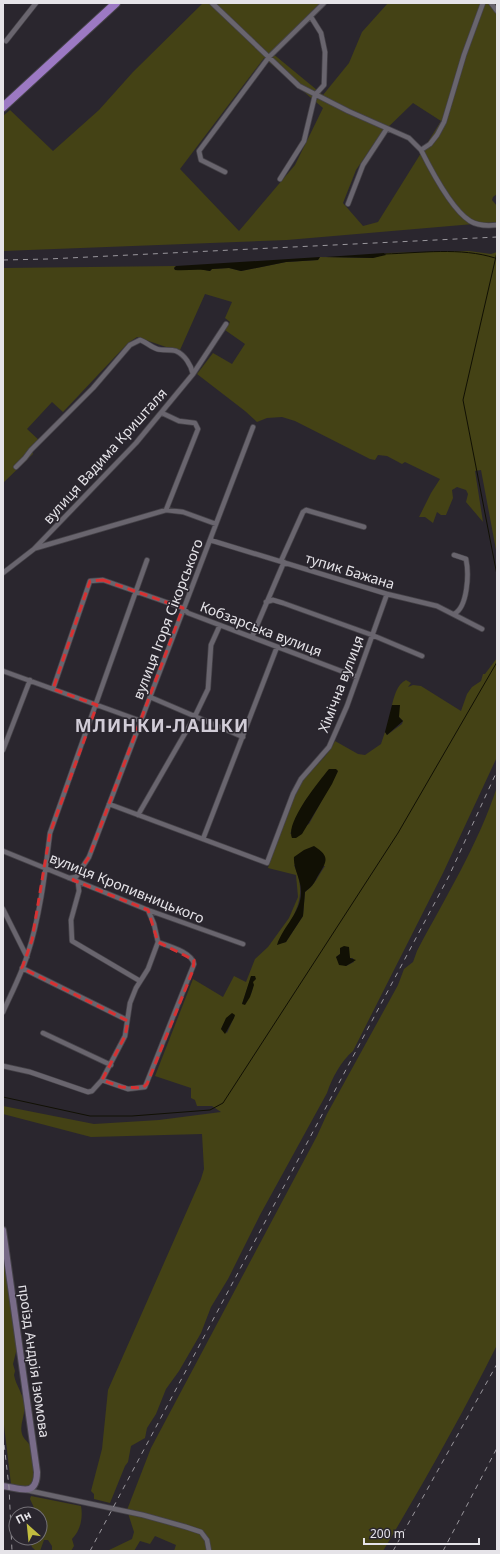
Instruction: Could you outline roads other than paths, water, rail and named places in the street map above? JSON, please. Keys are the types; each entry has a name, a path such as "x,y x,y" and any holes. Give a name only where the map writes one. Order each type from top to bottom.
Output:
{"highway":[{"path":"3,106 116,3"}],"street":[{"path":"6,42 36,3"},
{"path":"212,3 299,86 386,130 409,138 421,150 437,182 461,213 470,221 482,226 496,225"},
{"path":"225,172 201,160 198,151 269,58 292,33 311,17 324,3"},
{"path":"421,150 430,144 437,136 444,122 464,54 483,3"},
{"path":"491,3 497,11"},
{"path":"280,179 304,140 315,95 324,85 325,52 321,33 311,17"},
{"path":"348,204 363,165 386,130"},
{"name":"вулиця Вадима Кришталя","path":"3,573 34,549 64,520 162,413 193,374 226,324"},
{"path":"16,467 93,388 130,345 140,340 148,343 156,349 176,351 187,360 193,374"},
{"path":"162,413 179,421 195,423 198,429 166,510"},
{"name":"вулиця Ігоря Сікорського","path":"69,878 76,877 86,862 254,427"},
{"path":"34,549 166,510 183,512 216,524"},
{"path":"252,637 303,512 306,510 364,526"},
{"name":"тупик Бажана","path":"210,540 387,594 437,606 482,629"},
{"path":"454,555 466,559 468,567 467,583 462,605 460,610 454,614"},
{"path":"3,1012 27,957 46,868 50,833 97,705 147,560"},
{"name":"Кобзарська вулиця","path":"53,689 90,581 103,580 183,608 188,613 220,626 357,677"},
{"name":"Хімічна вулиця","path":"203,839 267,863 292,794 301,779 329,747 347,706 387,594"},
{"path":"266,602 273,600 372,635 422,656"},
{"path":"138,815 195,716 208,688 211,645 220,626"},
{"path":"109,804 203,839 277,647"},
{"path":"3,671 141,721"},
{"path":"3,750 30,680"},
{"path":"150,697 243,737"},
{"name":"вулиця Кропивницького","path":"3,851 148,910 243,944"},
{"path":"78,882 79,891 71,920 72,941 140,981"},
{"path":"3,909 27,957"},
{"path":"3,1066 30,1072 88,1092 92,1091 102,1080 111,1065 125,1036 130,1003 140,981 148,969 158,942 154,924 148,910"},
{"path":"102,1080 128,1089 142,1088 147,1084 194,964 194,960 188,955 158,942"},
{"path":"22,968 127,1020"},
{"path":"43,1033 111,1065"},
{"name":"проїзд Андрія Ізюмова","path":"3,1230 37,1472 37,1481 33,1488 26,1490"},
{"path":"3,1486 143,1515 186,1527 201,1532 207,1540 209,1551"}],"waterway":[{"path":"385,254 454,252 495,258"},
{"path":"497,252 463,400 497,575"},
{"path":"3,1097 90,1116 132,1116 210,1110 223,1103 398,833 497,662"}],"railway":[{"path":"3,260 497,237"},
{"path":"90,1551 449,876 497,771"},
{"path":"393,1551 497,1364"},
{"path":"3,1435 9,1487 12,1551"},
{"path":"443,1551 497,1448"}],"district":[{"name":"МЛИНКИ-ЛАШКИ","path":"162,726"}]}
